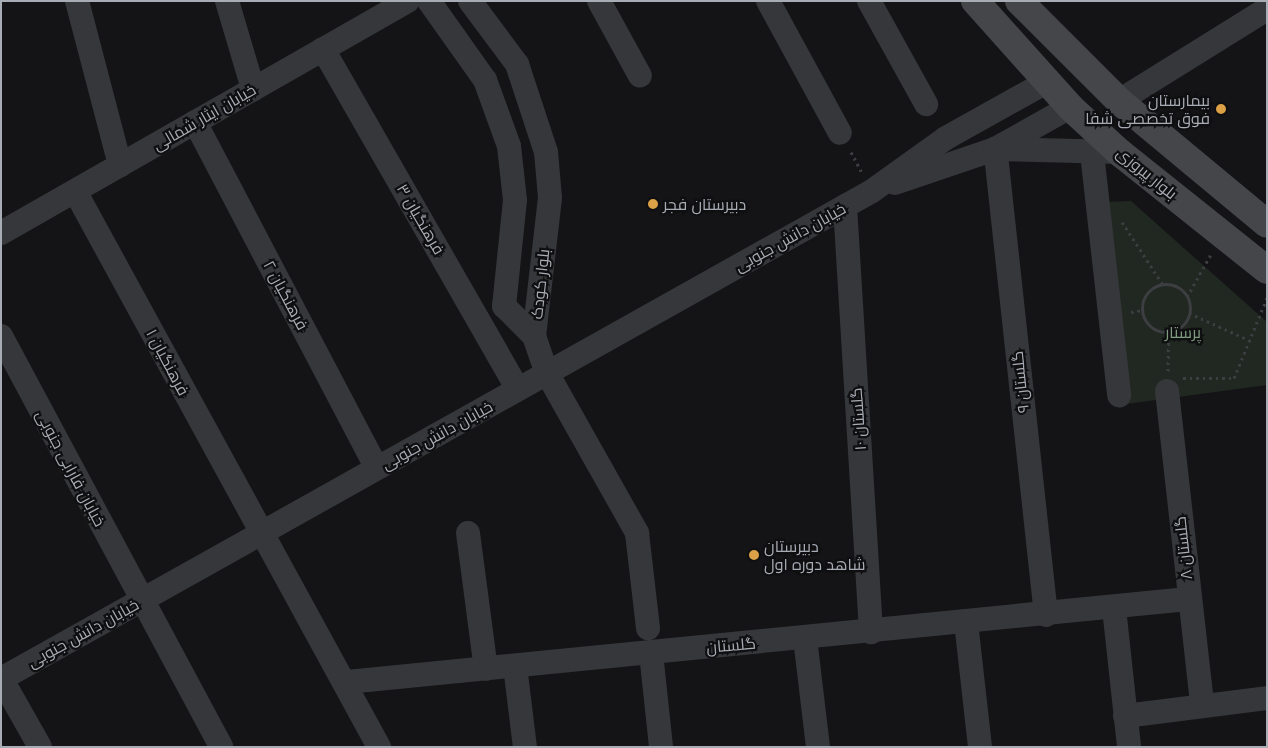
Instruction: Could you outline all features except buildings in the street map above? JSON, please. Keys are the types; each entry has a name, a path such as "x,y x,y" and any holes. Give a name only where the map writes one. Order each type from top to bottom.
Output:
{"street":[{"path":"77,1 120,165"},
{"path":"228,1 253,89"},
{"name":"خیابان ایثار شمالی","path":"2,227 75,191 407,1"},
{"name":"بلوار کودک","path":"429,1 485,80 509,146 515,200 504,306 534,336"},
{"name":"بلوار کودک","path":"470,1 517,64 550,178 534,336"},
{"path":"599,1 640,76"},
{"path":"768,1 840,133"},
{"path":"869,1 926,104"},
{"name":"بلوار پیروزی","path":"975,1 1070,107 1119,152 1267,270"},
{"path":"1019,1 1080,66 1267,224"},
{"path":"1119,100 1267,9"},
{"name":"فرهنگیان ۳","path":"323,49 518,389"},
{"path":"1048,81 1080,66"},
{"path":"1070,107 1080,66"},
{"name":"خیابان دانش جنوبی","path":"1,678 872,191 946,138 1048,81"},
{"name":"خیابان دانش جنوبی","path":"872,191 995,149 1070,107"},
{"name":"فرهنگیان ۲","path":"195,122 377,468"},
{"name":"خیابان دانش جنوبی","path":"995,149 1092,153 1119,152"},
{"name":"گلستان ۹","path":"995,149 1046,615"},
{"path":"1092,153 1119,395"},
{"path":"513,176 550,178"},
{"name":"فرهنگیان ۱","path":"75,191 261,533 347,682 379,747"},
{"name":"گلستان ۱۰","path":"845,206 871,632"},
{"path":"478,319 504,306"},
{"name":"خیابان فارابی جنوبی","path":"1,336 220,747"},
{"path":"534,336 547,373 638,533 648,628"},
{"name":"گلستان ۸","path":"1167,384 1188,599 1202,704"},
{"path":"468,533 486,669"},
{"name":"گلستان","path":"347,682 1046,615 1188,599"},
{"path":"1114,608 1129,747"},
{"path":"966,622 980,747"},
{"path":"805,638 818,747"},
{"path":"651,653 661,747"},
{"path":"515,666 525,747"},
{"path":"1,678 40,747"},
{"path":"1125,716 1202,704 1267,698"}],"path":[{"path":"840,133 872,191"},
{"path":"1116,212 1163,285"},
{"path":"1187,297 1223,234"},
{"path":"1163,285 1180,288 1187,297 1189,313 1180,328 1169,332 1148,324 1143,314 1148,292 1163,285"},
{"path":"1169,332 1167,384 1234,378 1267,298"},
{"path":"1189,313 1249,340"}],"green space":[{"name":"پرستار","path":"1131,201 1267,322 1267,385 1126,404 1107,202"}],"place":[{"name":"بیمارستان فوق تخصصی شفا","path":"1221,109"},
{"name":"دبیرستان فجر","path":"653,204"},
{"name":"دبیرستان شاهد دوره اول","path":"754,555"}]}
